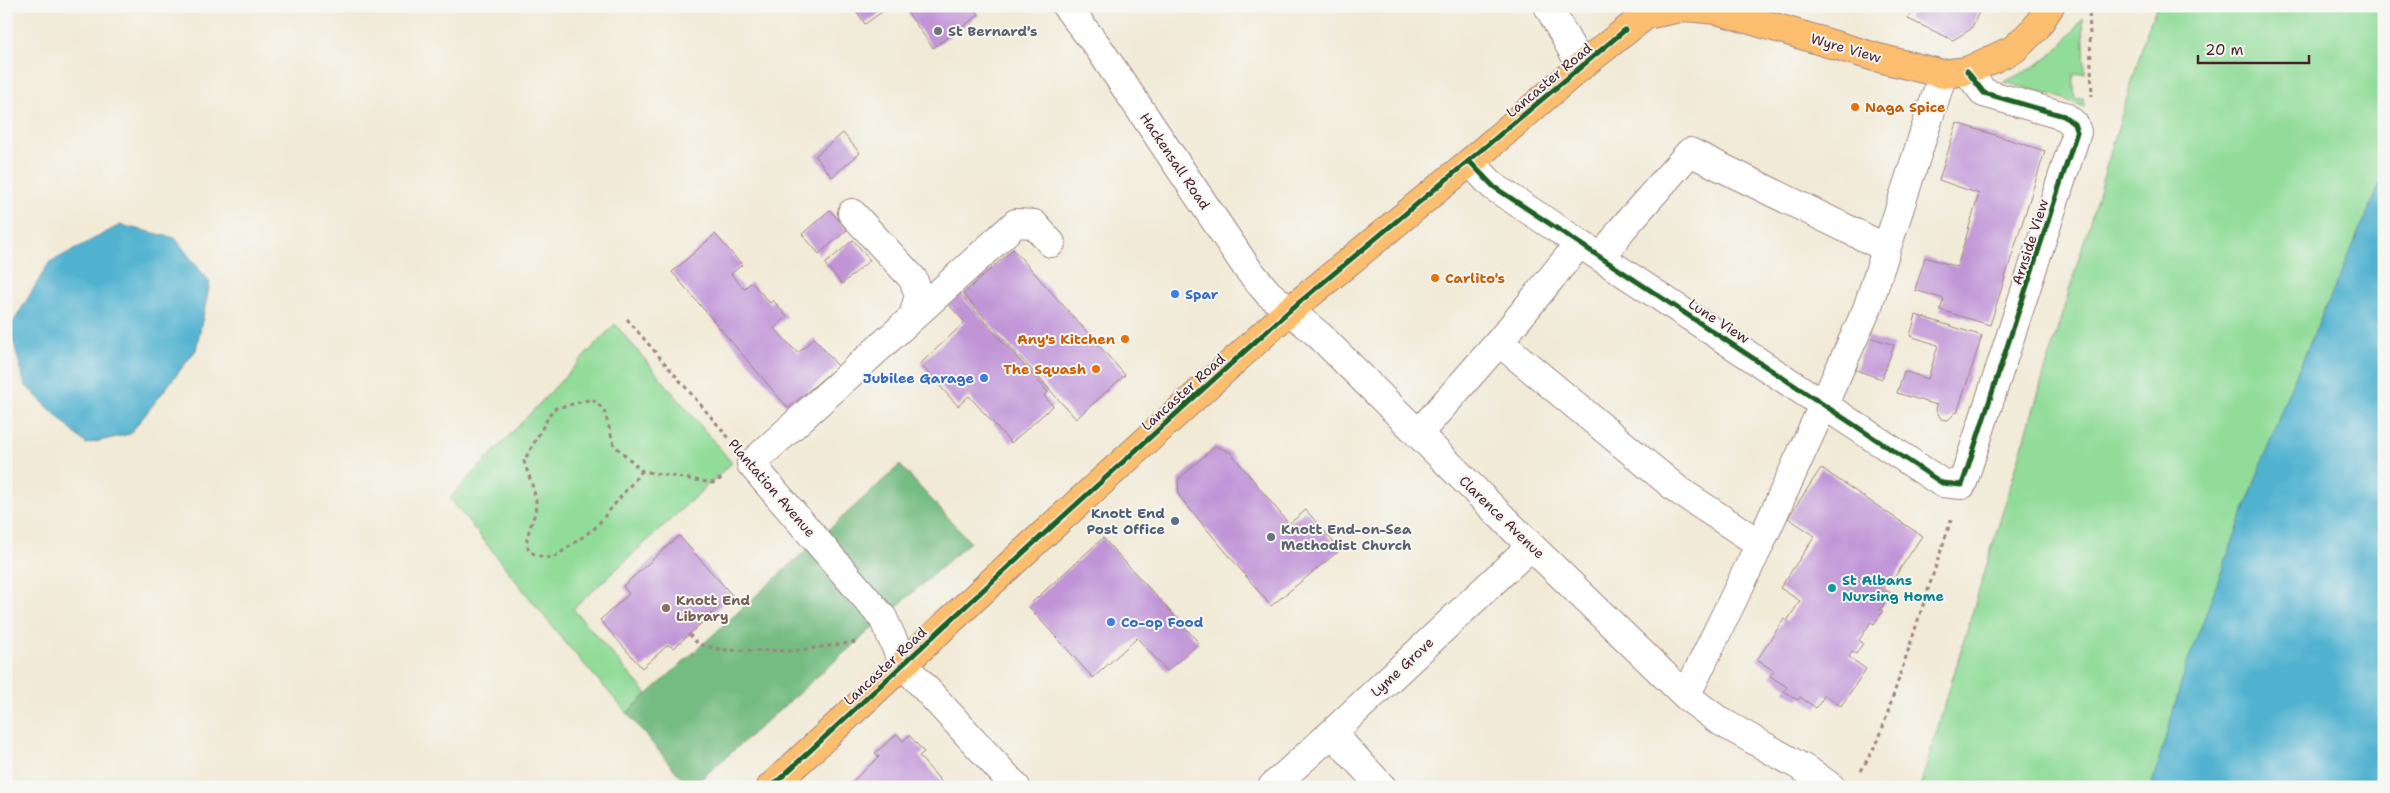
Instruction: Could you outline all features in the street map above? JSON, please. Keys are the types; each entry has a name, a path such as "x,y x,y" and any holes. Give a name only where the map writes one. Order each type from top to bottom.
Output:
{"main road":[{"path":"1955,72 2014,48 2036,28 2050,6"},
{"name":"Wyre View","path":"1638,17 1685,7 1717,10 1875,57 1955,72"},
{"name":"Lancaster Road","path":"771,787 1024,552 1289,311 1470,162 1638,17"}],"street":[{"name":"Hackensall Road","path":"1066,6 1098,47 1247,268 1268,294 1289,311"},
{"path":"1548,6 1581,66"},
{"path":"1686,696 1760,544 1867,309 1886,248 1955,72 1984,93 2019,101 2064,116 2074,124 2076,132"},
{"name":"Arnside View","path":"1962,485 2076,132"},
{"path":"1602,258 1622,229 1690,152 1886,248"},
{"name":"Lune View","path":"1470,162 1494,187 1824,403 1942,483 1962,485"},
{"path":"852,214 913,279 919,295 913,317"},
{"path":"751,464 1016,223 1034,224 1051,243"},
{"path":"1418,434 1499,342 1579,244"},
{"name":"Clarence Avenue","path":"1289,311 1319,335 1531,546 1686,696 1718,720 1810,772 1844,783"},
{"path":"1499,342 1678,490 1760,544"},
{"name":"Plantation Avenue","path":"751,464 883,618 904,665 1016,787"},
{"name":"Lyme Grove","path":"1272,787 1332,734 1531,546"},
{"path":"1332,734 1382,787"}],"path":[{"path":"2076,132 2094,121 2089,6"},
{"path":"2125,12 2127,6"},
{"path":"642,470 595,528 553,558 540,557 530,550 526,537 537,506 524,461 553,409 592,399 604,410 614,445 642,470 713,483 751,464"},
{"path":"1844,783 1879,740 1962,485"},
{"path":"688,634 698,644 722,650 794,651 858,642 883,618"}],"green space":[{"path":"2157,6 2384,6 2384,787 1920,787 2148,28"},
{"path":"2083,18 2085,73 2073,74 2075,99 2083,98 2084,107 2056,96 2004,82 2040,63 2049,56 2066,40"},
{"path":"615,324 732,463 573,609 647,694 627,713 564,641 450,498"},
{"path":"900,465 970,542 692,787 689,787 627,713"}],"water":[{"path":"2384,175 2384,787 2151,787 2186,667 2288,393"},
{"path":"120,225 175,238 210,283 196,350 130,434 86,444 25,385 10,328 49,263"}],"building":[{"path":"853,6 890,6 865,24"},
{"name":"St Bernard's","path":"903,6 973,6 979,15 933,48"},
{"path":"1914,6 1982,6 1971,29 1953,40 1908,19"},
{"path":"1957,123 2045,151 1990,325 1940,310 1944,299 1915,290 1925,257 1957,267 1979,194 1939,180"},
{"path":"843,133 860,153 832,177 815,156"},
{"path":"830,210 847,230 819,254 802,234"},
{"path":"715,234 742,265 731,274 744,289 751,282 770,303 773,300 787,317 774,328 787,342 798,353 814,338 838,366 788,408 672,272"},
{"path":"853,240 870,260 842,284 825,264"},
{"path":"1013,249 1125,375 1076,419 963,294"},
{"name":"Jubilee Garage","path":"959,293 1048,392 1044,396 1053,406 1011,443 969,396 958,406 920,364 965,322 947,303"},
{"path":"1916,315 1982,336 1957,413 1948,420 1941,419 1936,410 1937,405 1897,393 1904,371 1928,379 1938,345 1910,336"},
{"path":"1867,336 1894,345 1882,379 1856,370"},
{"name":"Knott End-on-Sea Methodist Church","path":"1215,446 1230,452 1289,524 1306,510 1340,550 1271,606 1179,496 1178,480"},
{"name":"St Albans Nursing Home","path":"1821,468 1922,536 1892,581 1889,579 1883,588 1891,594 1880,610 1883,611 1874,624 1871,622 1859,640 1863,643 1856,654 1852,652 1849,657 1866,669 1841,706 1825,695 1816,708 1800,697 1798,700 1784,691 1787,687 1770,676 1774,671 1757,660 1784,619 1787,621 1800,601 1780,588 1815,536 1788,518"},
{"name":"Knott End Library","path":"679,536 732,595 674,648 668,645 642,668 600,620 629,594 623,586"},
{"name":"Co-op Food","path":"1103,538 1199,643 1167,671 1137,638 1093,678 1028,606"},
{"path":"897,734 903,741 909,735 924,752 919,756 946,787 846,787 879,757 875,753"}],"cycle path":[{"path":"771,787 1024,552 1289,311 1625,30"},
{"path":"1470,162 1494,187 1942,483 1962,485 2077,132 2074,124 2064,116 1984,93 1967,71"}],"place":[{"name":"St Bernard's","path":"938,31"},
{"name":"Naga Spice","path":"1855,107"},
{"name":"Carlito's","path":"1435,278"},
{"name":"Spar","path":"1175,294"},
{"name":"Any's Kitchen","path":"1125,339"},
{"name":"The Squash","path":"1096,369"},
{"name":"Jubilee Garage","path":"984,378"},
{"name":"Knott End Post Office","path":"1175,521"},
{"name":"Knott End-on-Sea Methodist Church","path":"1271,537"},
{"name":"St Albans Nursing Home","path":"1832,588"},
{"name":"Knott End Library","path":"666,608"},
{"name":"Co-op Food","path":"1111,622"}]}
